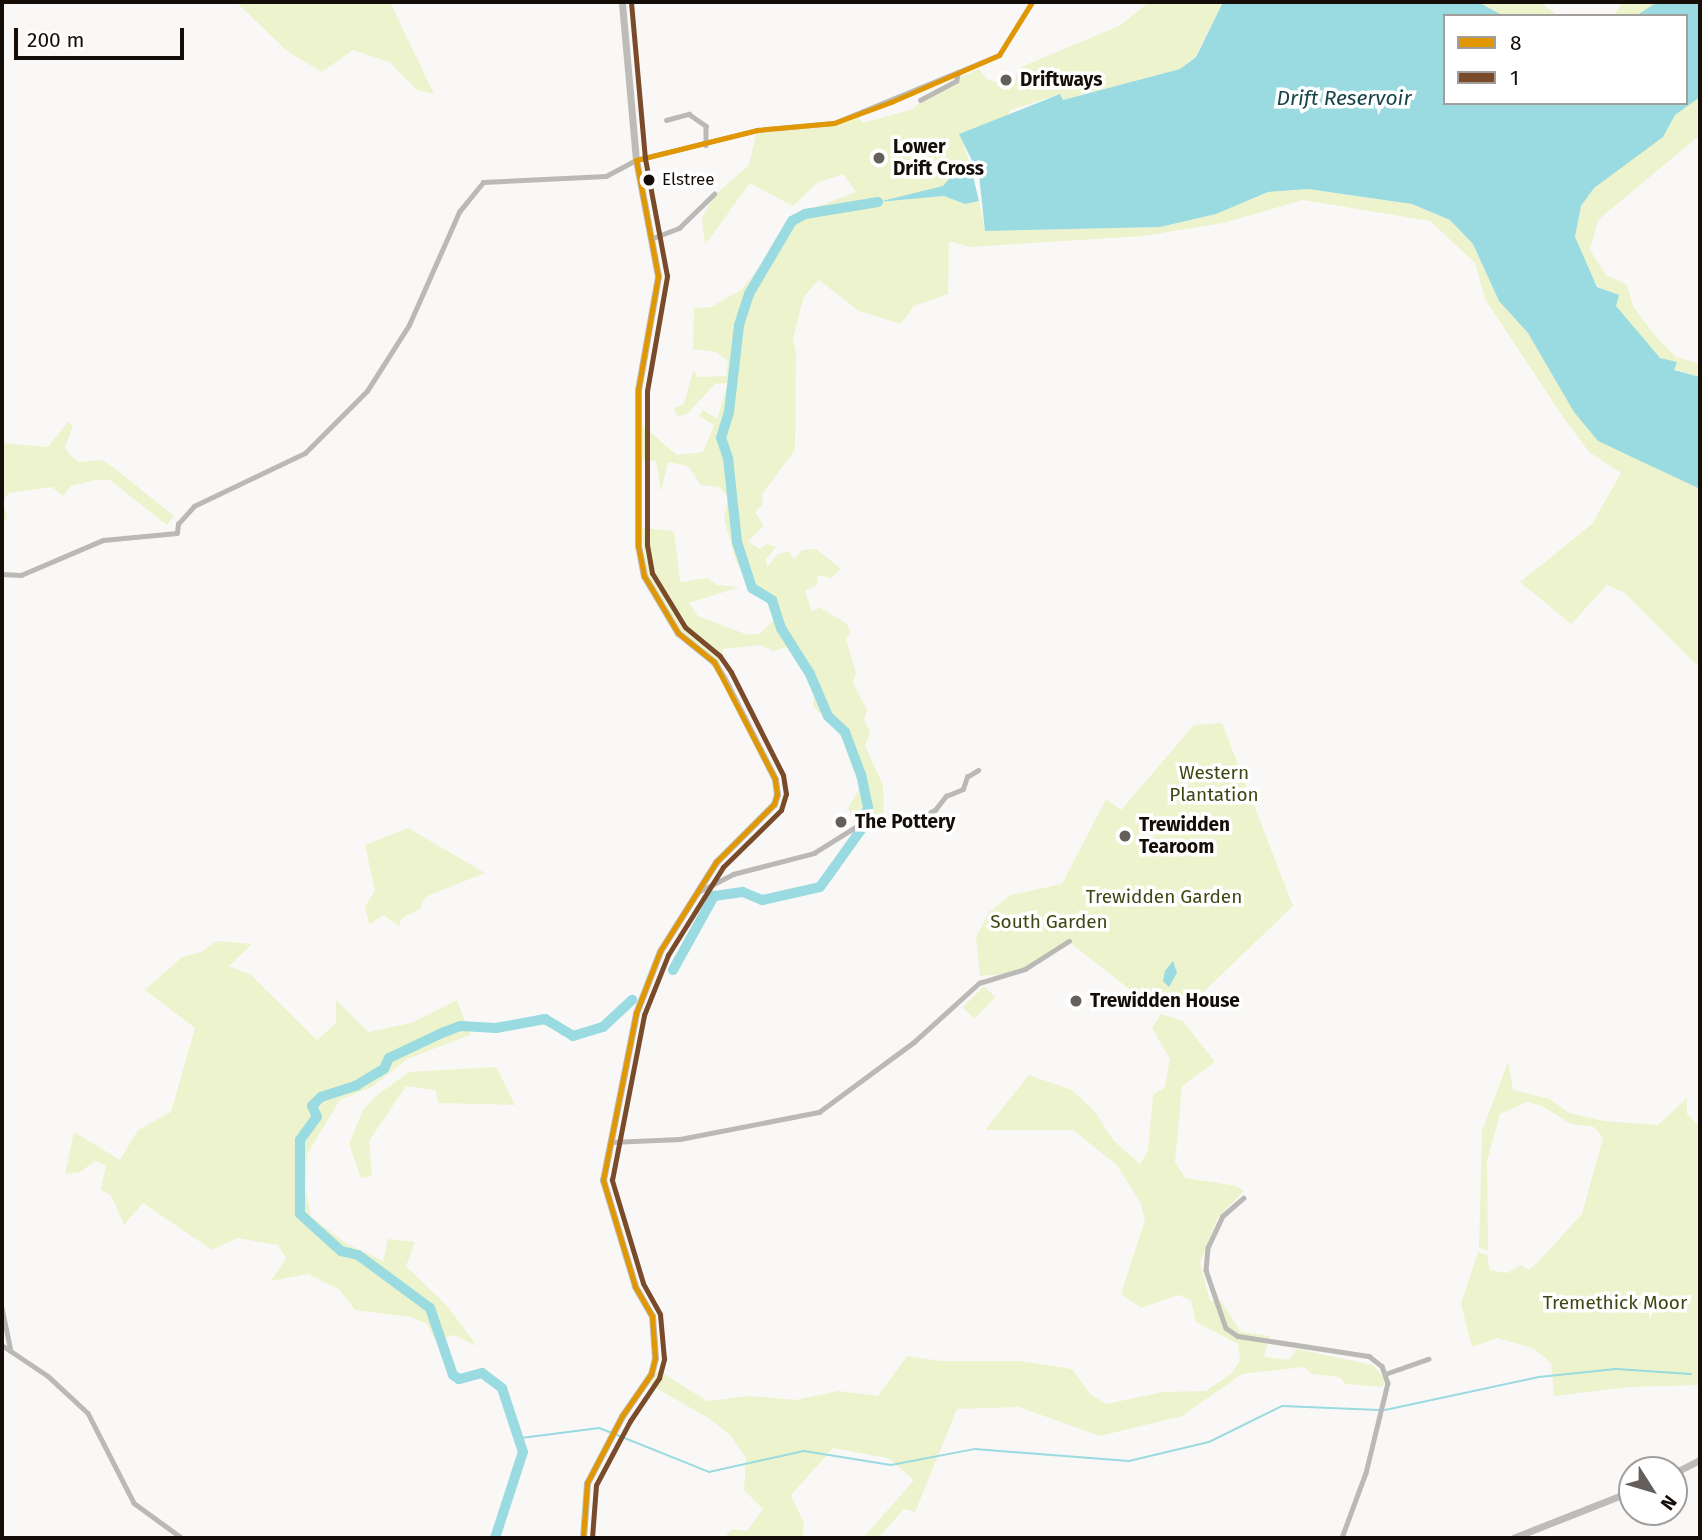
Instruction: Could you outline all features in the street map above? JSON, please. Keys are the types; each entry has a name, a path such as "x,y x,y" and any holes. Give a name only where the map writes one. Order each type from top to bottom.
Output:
{"main road":[{"path":"583,1538 587,1483 612,1433 651,1374 656,1337 606,1198 603,1180 640,1001 660,951 716,862 774,804 777,794 775,779 723,677 714,662 678,633 644,576 638,546 638,390 655,304 653,238 636,160 622,2"},
{"path":"1513,1538 1618,1497"}],"street":[{"path":"2,573 21,575 103,540 177,533 194,506 305,453 367,391 408,325 459,212 480,185 549,176 606,176 636,160 706,145 757,130 834,123 999,55 1032,2"},
{"path":"920,100 956,81 958,73"},
{"path":"666,120 689,114 706,126 706,145"},
{"path":"653,238 679,228 714,194"},
{"path":"699,891 733,874 814,853 857,826 922,817 935,810 946,796 963,789 967,777 978,770"},
{"path":"611,1142 680,1139 819,1112 914,1042 979,984 1025,969 1069,942"},
{"path":"1244,1198 1223,1216 1207,1255 1206,1270 1226,1328 1238,1336 1369,1356 1382,1366 1388,1383 1366,1473 1342,1538"},
{"path":"2,1308 11,1351"},
{"path":"2,1345 48,1376 88,1413 134,1503 182,1538"},
{"path":"1385,1374 1429,1359"}],"green space":[{"path":"236,2 390,2 434,94 417,90 389,62 353,50 322,72 287,51"},
{"path":"1149,2 1223,2 1195,57 1180,69 1063,100 1060,94 1011,110 1006,117 960,133 970,164 956,171 943,186 887,201 944,196 965,204 979,201 985,231 1160,227 1216,214 1268,192 1308,189 1412,204 1450,220 1473,244 1499,301 1528,333 1575,412 1598,441 1700,489 1700,668 1625,593 1607,585 1571,624 1520,582 1592,524 1621,473 1589,452 1485,299 1475,263 1430,221 1303,200 1223,223 1143,236 970,247 949,241 948,294 914,306 901,324 859,311 819,280 804,296 793,339 796,354 795,450 762,494 763,504 755,512 764,526 748,541 759,549 767,544 776,547 766,559 767,567 778,554 789,551 794,559 802,550 816,549 841,569 831,578 818,575 817,585 805,591 812,612 819,607 847,624 850,632 846,639 856,673 853,683 867,710 864,720 870,732 865,746 883,785 884,819 857,826 848,808 864,781 839,733 813,706 814,695 799,659 787,647 773,651 761,645 723,649 720,664 681,631 647,575 641,528 674,531 680,582 707,578 717,585 740,587 689,603 698,616 748,635 759,634 774,620 766,600 751,588 736,561 724,519 728,497 719,487 701,485 688,466 668,462 661,492 656,461 639,459 639,423 677,455 703,452 714,425 699,416 703,410 717,419 728,383 715,384 687,414 677,416 674,408 684,404 693,371 698,377 726,376 728,361 716,352 693,349 694,308 711,307 741,290 803,212 856,192 843,174 817,183 793,206 750,183 705,245 702,218 715,195 749,165 757,130 834,123 856,113 863,123 913,109 935,89 979,69 987,79 1006,86 1014,82 1019,68 1121,25"},
{"path":"1478,2 1540,2 1555,14 1500,14"},
{"path":"1623,2 1657,2 1646,14 1614,14"},
{"path":"1700,84 1700,135 1598,220 1590,250 1606,275 1627,285 1633,306 1657,338 1676,357 1700,364 1700,377 1670,368 1631,328 1572,252 1581,206 1594,188 1684,105 1688,105 1688,100"},
{"path":"68,422 73,426 65,447 69,454 78,462 102,460 114,468 174,516 167,525 110,480 96,480 71,486 63,496 52,487 9,493 3,500 7,519 2,524 2,443 48,447"},
{"name":"Trewidden Garden","path":"1222,723 1293,906 1195,1000 1142,999 1069,942 1017,973 980,976 976,937 989,912 1011,895 1062,884 1106,799 1121,810 1194,725"},
{"path":"408,828 485,873 425,897 420,909 402,918 399,926 383,915 369,925 365,906 375,891 365,845"},
{"path":"217,941 252,944 229,966 251,975 317,1040 336,1023 336,1000 368,1032 411,1023 457,1000 470,1035 407,1059 372,1087 340,1100 307,1154 305,1187 311,1217 347,1244 383,1261 388,1239 415,1242 406,1266 448,1307 477,1346 454,1335 435,1340 427,1324 412,1317 355,1310 340,1290 308,1274 271,1281 286,1258 278,1245 237,1238 212,1250 143,1203 124,1225 111,1195 101,1190 106,1165 95,1161 80,1172 65,1174 74,1132 120,1160 138,1130 171,1112 195,1028 145,990 182,957 201,952"},
{"path":"984,986 995,997 974,1019 963,1007"},
{"path":"1161,1014 1183,1021 1215,1062 1182,1086 1175,1162 1185,1178 1237,1186 1244,1191 1218,1217 1200,1263 1210,1301 1221,1301 1241,1332 1270,1336 1264,1357 1289,1360 1297,1349 1373,1365 1385,1380 1383,1387 1346,1384 1339,1377 1312,1374 1304,1367 1242,1374 1182,1416 1100,1436 1019,1407 957,1409 915,1512 904,1509 878,1538 863,1538 914,1480 888,1458 833,1448 791,1495 804,1524 802,1538 724,1538 732,1529 747,1531 763,1509 744,1490 746,1458 731,1436 710,1419 649,1384 658,1370 707,1401 750,1396 795,1400 839,1391 878,1396 907,1356 941,1361 1019,1361 1072,1369 1090,1394 1106,1404 1163,1392 1206,1391 1232,1373 1240,1360 1238,1344 1196,1322 1191,1300 1178,1295 1141,1308 1121,1294 1145,1220 1141,1204 1117,1165 1073,1130 985,1130 1029,1075 1072,1090 1095,1112 1113,1140 1140,1164 1148,1151 1153,1095 1165,1087 1170,1059 1152,1028"},
{"name":"Tremethick Moor","path":"1508,1062 1513,1090 1550,1099 1569,1113 1604,1121 1658,1125 1687,1098 1687,1114 1700,1127 1700,1385 1630,1387 1554,1396 1551,1363 1532,1348 1497,1338 1472,1347 1461,1304 1478,1252 1487,1255 1490,1270 1507,1273 1521,1265 1529,1270 1539,1261 1582,1214 1603,1138 1594,1127 1571,1124 1542,1106 1527,1102 1500,1114 1487,1161 1488,1250 1479,1248 1482,1131"},
{"path":"496,1067 515,1105 439,1103 435,1090 406,1086 369,1141 372,1176 361,1178 349,1144 363,1110 376,1096 409,1072"}],"water":[{"name":"Drift Reservoir","path":"1223,2 1478,2 1500,14 1443,14 1443,105 1688,105 1688,14 1639,14 1657,2 1700,2 1700,97 1675,115 1663,137 1594,188 1581,206 1575,237 1597,287 1619,295 1616,306 1660,358 1677,362 1674,370 1700,377 1700,489 1598,441 1574,412 1528,333 1499,301 1473,244 1450,220 1412,204 1308,189 1268,192 1216,214 1160,227 985,231 979,175 959,134 1060,94 1063,100 1180,69 1196,57"},
{"path":"970,164 979,201 965,204 944,196 878,202 943,186 956,171"},
{"path":"1173,961 1177,973 1169,987 1163,981 1165,971"}],"waterway":[{"path":"864,821 868,807 861,775 845,732 828,716 810,674 781,628 772,600 752,588 737,542 728,458 721,438 729,412 739,325 749,294 792,221 805,214 878,202"},
{"path":"673,970 714,896 743,892 762,900 820,887 863,827"},
{"path":"495,1538 523,1452 502,1388 482,1373 459,1379 453,1375 430,1308 358,1255 341,1251 300,1214 300,1140 317,1117 312,1106 321,1097 357,1085 384,1069 389,1058 442,1033 460,1026 496,1028 545,1019 573,1036 603,1027 632,1000"},
{"path":"1385,1410 1539,1377 1616,1369 1691,1374"},
{"path":"617,1435 709,1472 804,1451 891,1465 975,1449 1129,1461 1209,1442 1282,1406 1379,1410"},
{"path":"521,1438 599,1428 612,1433"}],"transit line":[{"name":"1","path":"592,1538 596,1485 630,1421 659,1378 664,1359 660,1314 643,1283 612,1180 644,1015 668,955 723,867 781,810 786,794 783,775 731,672 720,656 685,627 652,573 647,545 647,391 667,276 645,159 631,2"},
{"name":"8","path":"636,160 757,130 834,123 891,102 999,55 1032,2"},
{"name":"8","path":"583,1538 587,1483 622,1416 651,1374 655,1358 652,1316 635,1286 603,1180 636,1013 660,951 716,862 774,804 777,794 775,779 714,662 678,633 644,576 638,546 638,390 658,276 636,160"}],"place":[{"name":"Driftways","path":"1006,80"},
{"name":"Lower Drift Cross","path":"879,158"},
{"name":"Elstree","path":"649,180"},
{"name":"The Pottery","path":"841,822"},
{"name":"Trewidden Tearoom","path":"1125,836"},
{"name":"Trewidden House","path":"1076,1001"}],"park label":[{"name":"Western Plantation","path":"1214,784"},
{"name":"South Garden","path":"1049,922"}]}
